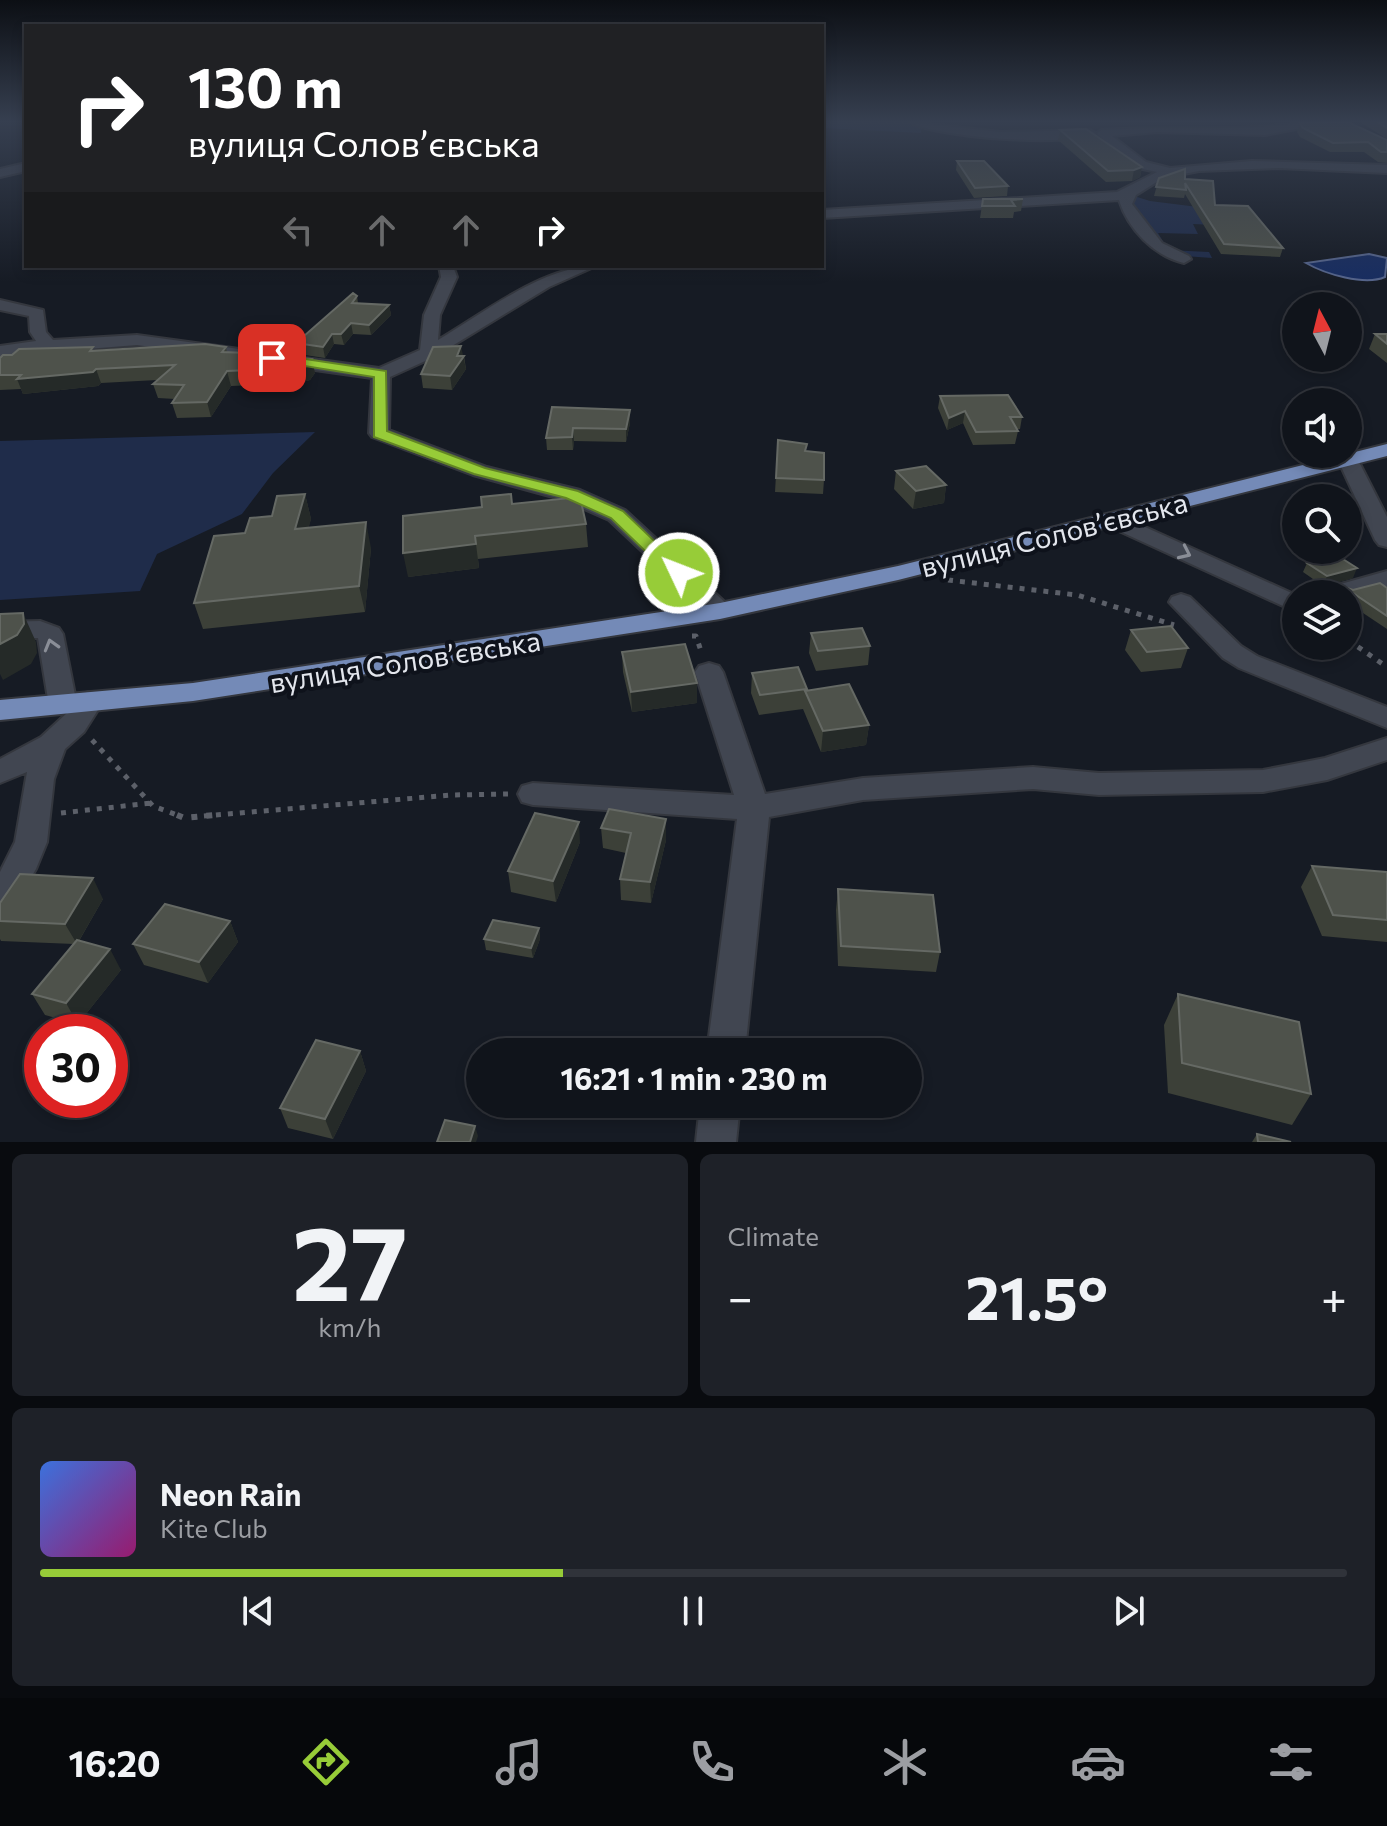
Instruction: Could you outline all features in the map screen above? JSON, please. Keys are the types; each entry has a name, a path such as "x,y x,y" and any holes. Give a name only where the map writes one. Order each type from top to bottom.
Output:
{"main road":[{"name":"вулиця Соловʼєвська","path":"1362,456 1387,450"},
{"name":"вулиця Соловʼєвська","path":"0,710 78,710 720,611 898,573 1317,468"}],"street":[{"path":"1161,175 1130,194 1125,199 1126,204 1158,248 1167,255 1184,259"},
{"path":"824,214 1130,194"},
{"path":"824,202 848,212"},
{"path":"428,353 432,315 449,277 447,268"},
{"path":"0,351 115,340 160,342 381,374 428,353 513,301 583,268"},
{"path":"0,305 37,313 38,332 48,345"},
{"path":"381,374 379,433 480,471 572,495 617,515 720,611"},
{"path":"1352,468 1387,540"},
{"path":"1114,520 1282,598"},
{"path":"1362,585 1387,578"},
{"path":"1181,602 1248,662 1387,718"},
{"path":"0,630 40,629 50,634 78,710"},
{"path":"709,672 754,808 728,1038"},
{"name":"вулиця Соловʼєвська","path":"0,772 23,762 53,742 78,710"},
{"path":"0,899 20,869 31,842 39,779 53,742"},
{"path":"533,794 754,808 863,789 1033,778 1099,784 1263,781 1327,769 1387,749"},
{"path":"716,1142 719,1118"}],"path":[{"path":"898,573 1077,595 1219,639"},
{"path":"683,638 696,636 709,672"},
{"path":"1362,650 1387,667"},
{"path":"78,710 87,734 151,803 184,818 452,795 533,794"},
{"path":"34,816 151,803"}],"shaded area":[{"path":"1134,196 1198,207 1215,225 1193,224 1198,234 1158,233 1168,250 1209,252 1212,258 1170,255 1130,206"},
{"path":"1369,254 1387,258 1385,277 1367,280 1345,278 1306,263"},
{"path":"315,432 273,473 242,514 157,554 140,591 0,600 0,441"}],"building":[{"path":"967,175 998,175 1008,186 975,188"},
{"path":"1185,175 1185,179 1213,181 1215,205 1248,206 1283,248 1224,244 1185,183 1186,190 1156,187 1159,178"},
{"path":"983,199 1023,199 1011,200 1015,206 982,206"},
{"path":"353,293 357,296 352,303 389,305 369,325 351,323 341,334 332,334 323,347 296,343"},
{"path":"1375,334 1387,334 1387,344"},
{"path":"205,344 226,347 222,352 279,354 274,360 280,355 312,359 307,366 296,368 227,371 207,402 172,403 184,385 153,384 175,365 96,369 93,372 17,379 21,375 0,375 0,358 12,355 19,349 93,347 90,351"},
{"path":"461,346 457,356 464,356 450,376 421,374 433,347"},
{"path":"1008,395 1022,417 1010,417 1018,431 976,432 965,411 949,418 940,396"},
{"path":"552,407 630,410 626,429 573,428 572,437 546,438"},
{"path":"778,440 807,444 805,451 824,453 824,480 776,478"},
{"path":"926,466 946,485 916,491 896,471"},
{"path":"305,494 295,529 366,522 359,586 194,603 214,536 245,533 250,518 272,516 277,496"},
{"path":"511,494 512,504 580,497 586,524 475,536 476,544 403,553 403,516 482,507 481,497"},
{"path":"1309,564 1351,564 1357,568 1327,576"},
{"path":"1380,583 1387,588 1387,616 1362,599 1362,588"},
{"path":"23,613 24,624 17,635 0,644 0,614"},
{"path":"1171,626 1188,648 1147,652 1131,630"},
{"path":"862,628 870,646 818,651 811,633"},
{"path":"685,644 697,683 631,692 622,652"},
{"path":"798,667 807,689 760,695 752,673"},
{"path":"849,684 869,725 823,731 805,691"},
{"path":"609,809 666,819 650,882 620,879 631,833 601,828"},
{"path":"535,813 579,822 553,881 508,871"},
{"path":"1312,866 1387,872 1387,920 1333,915"},
{"path":"20,874 93,878 65,924 0,921 0,903"},
{"path":"838,889 933,895 940,952 841,946"},
{"path":"165,904 230,921 199,962 133,944"},
{"path":"493,920 539,928 531,948 484,939"},
{"path":"77,940 110,949 66,1003 32,994"},
{"path":"1178,994 1299,1022 1311,1094 1182,1063"},
{"path":"316,1040 360,1051 325,1119 280,1108"},
{"path":"445,1120 475,1126 470,1142 437,1142"},
{"path":"1257,1134 1291,1142 1258,1142"}],"route":[{"path":"272,358 381,374 379,433 480,471 572,495 617,515 679,573"}]}
